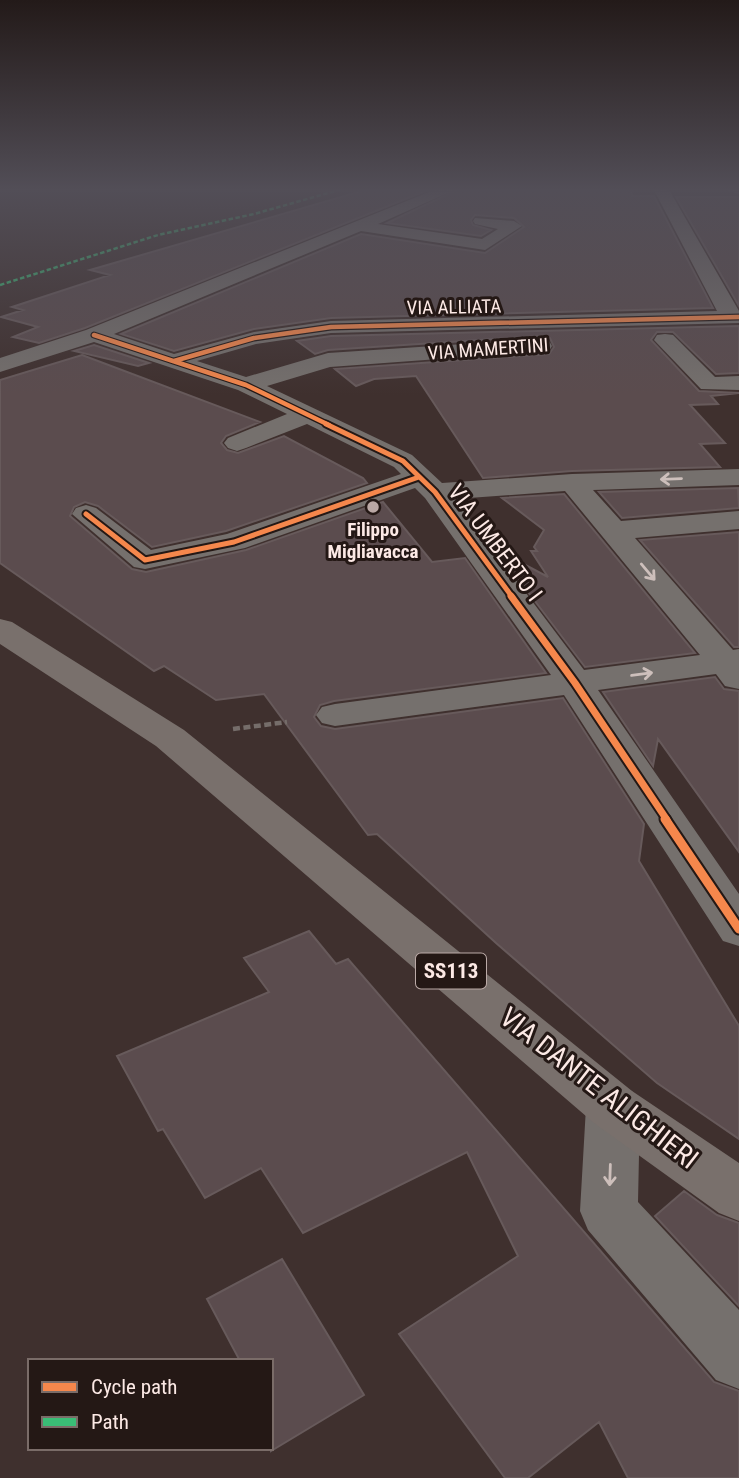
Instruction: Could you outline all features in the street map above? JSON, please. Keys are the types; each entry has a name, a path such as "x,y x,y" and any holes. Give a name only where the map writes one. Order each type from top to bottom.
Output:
{"main road":[{"name":"SS113","path":"0,629 170,738"},
{"name":"VIA DANTE ALIGHIERI","path":"170,738 613,1107 739,1195"}],"street":[{"path":"0,365 94,335 282,257"},
{"path":"700,257 734,317"},
{"name":"VIA ALLIATA","path":"174,361 254,338 331,327 734,317"},
{"path":"638,341 708,338 692,318"},
{"name":"VIA UMBERTO I","path":"94,335 246,385 403,461 427,485 575,683 739,929"},
{"path":"665,340 709,384 739,383"},
{"name":"VIA MAMERTINI","path":"246,385 328,360 559,345"},
{"path":"237,443 308,415"},
{"path":"86,514 145,560 234,542 427,485 739,477"},
{"path":"572,482 734,667"},
{"path":"613,531 739,520"},
{"path":"335,715 575,683 734,667"},
{"path":"613,1107 609,1211 739,1357"}],"path":[{"path":"170,738 335,715"}],"building":[{"path":"135,257 262,257 85,328 39,343 13,337 38,327 1,317 23,310 12,307 110,275 90,270"},
{"path":"306,257 686,257 713,308 331,318 254,329 174,351 121,334"},
{"path":"711,257 739,257 739,306"},
{"path":"739,326 739,373 716,374 673,332 657,332 651,340 699,391 739,393 711,396 718,404 690,405 725,443 700,444 720,467 572,471 483,478 416,376 374,379 356,386 335,369 549,354 554,347 550,338 541,336 328,350 315,354 297,341 331,336"},
{"path":"94,345 149,363 138,366 74,351"},
{"path":"82,355 260,422 226,436 221,443 227,450 238,453 284,436 363,478 367,483 226,531 152,547 98,506 85,502 74,507 70,516 132,569 146,572 246,550 383,502 432,562 465,558 546,673 334,701 320,705 314,717 321,726 335,729 563,698 644,824 639,861 739,1026 739,1139 657,1083 496,943 377,834 368,835 264,694 216,700 164,666 154,671 0,563 0,380"},
{"path":"738,488 739,508 622,518 599,492"},
{"path":"564,494 695,653 585,667 500,555 505,554 548,577 531,551 537,551 534,547 544,530 502,498"},
{"path":"739,532 739,647 734,647 640,540"},
{"path":"715,677 724,689 739,691 739,852 658,739 653,766 603,692"},
{"path":"309,931 336,964 348,959 714,1382 739,1391 739,1478 628,1478 599,1422 528,1478 505,1478 399,1334 518,1256 467,1152 303,1233 261,1168 205,1198 163,1129 158,1131 117,1056 269,992 244,958"},
{"path":"684,1191 717,1215 739,1223 739,1306 655,1216"},
{"path":"282,1259 364,1395 273,1450 273,1359 239,1359 207,1299"}],"marked path":[{"path":"0,285 89,257"}],"cycle path":[{"path":"174,361 254,338 331,327 739,317"},
{"path":"94,335 246,385 403,461 435,492 575,683 739,929"},
{"path":"86,514 145,560 234,542 419,477"}],"place":[{"name":"Filippo Migliavacca","path":"373,507"}]}
